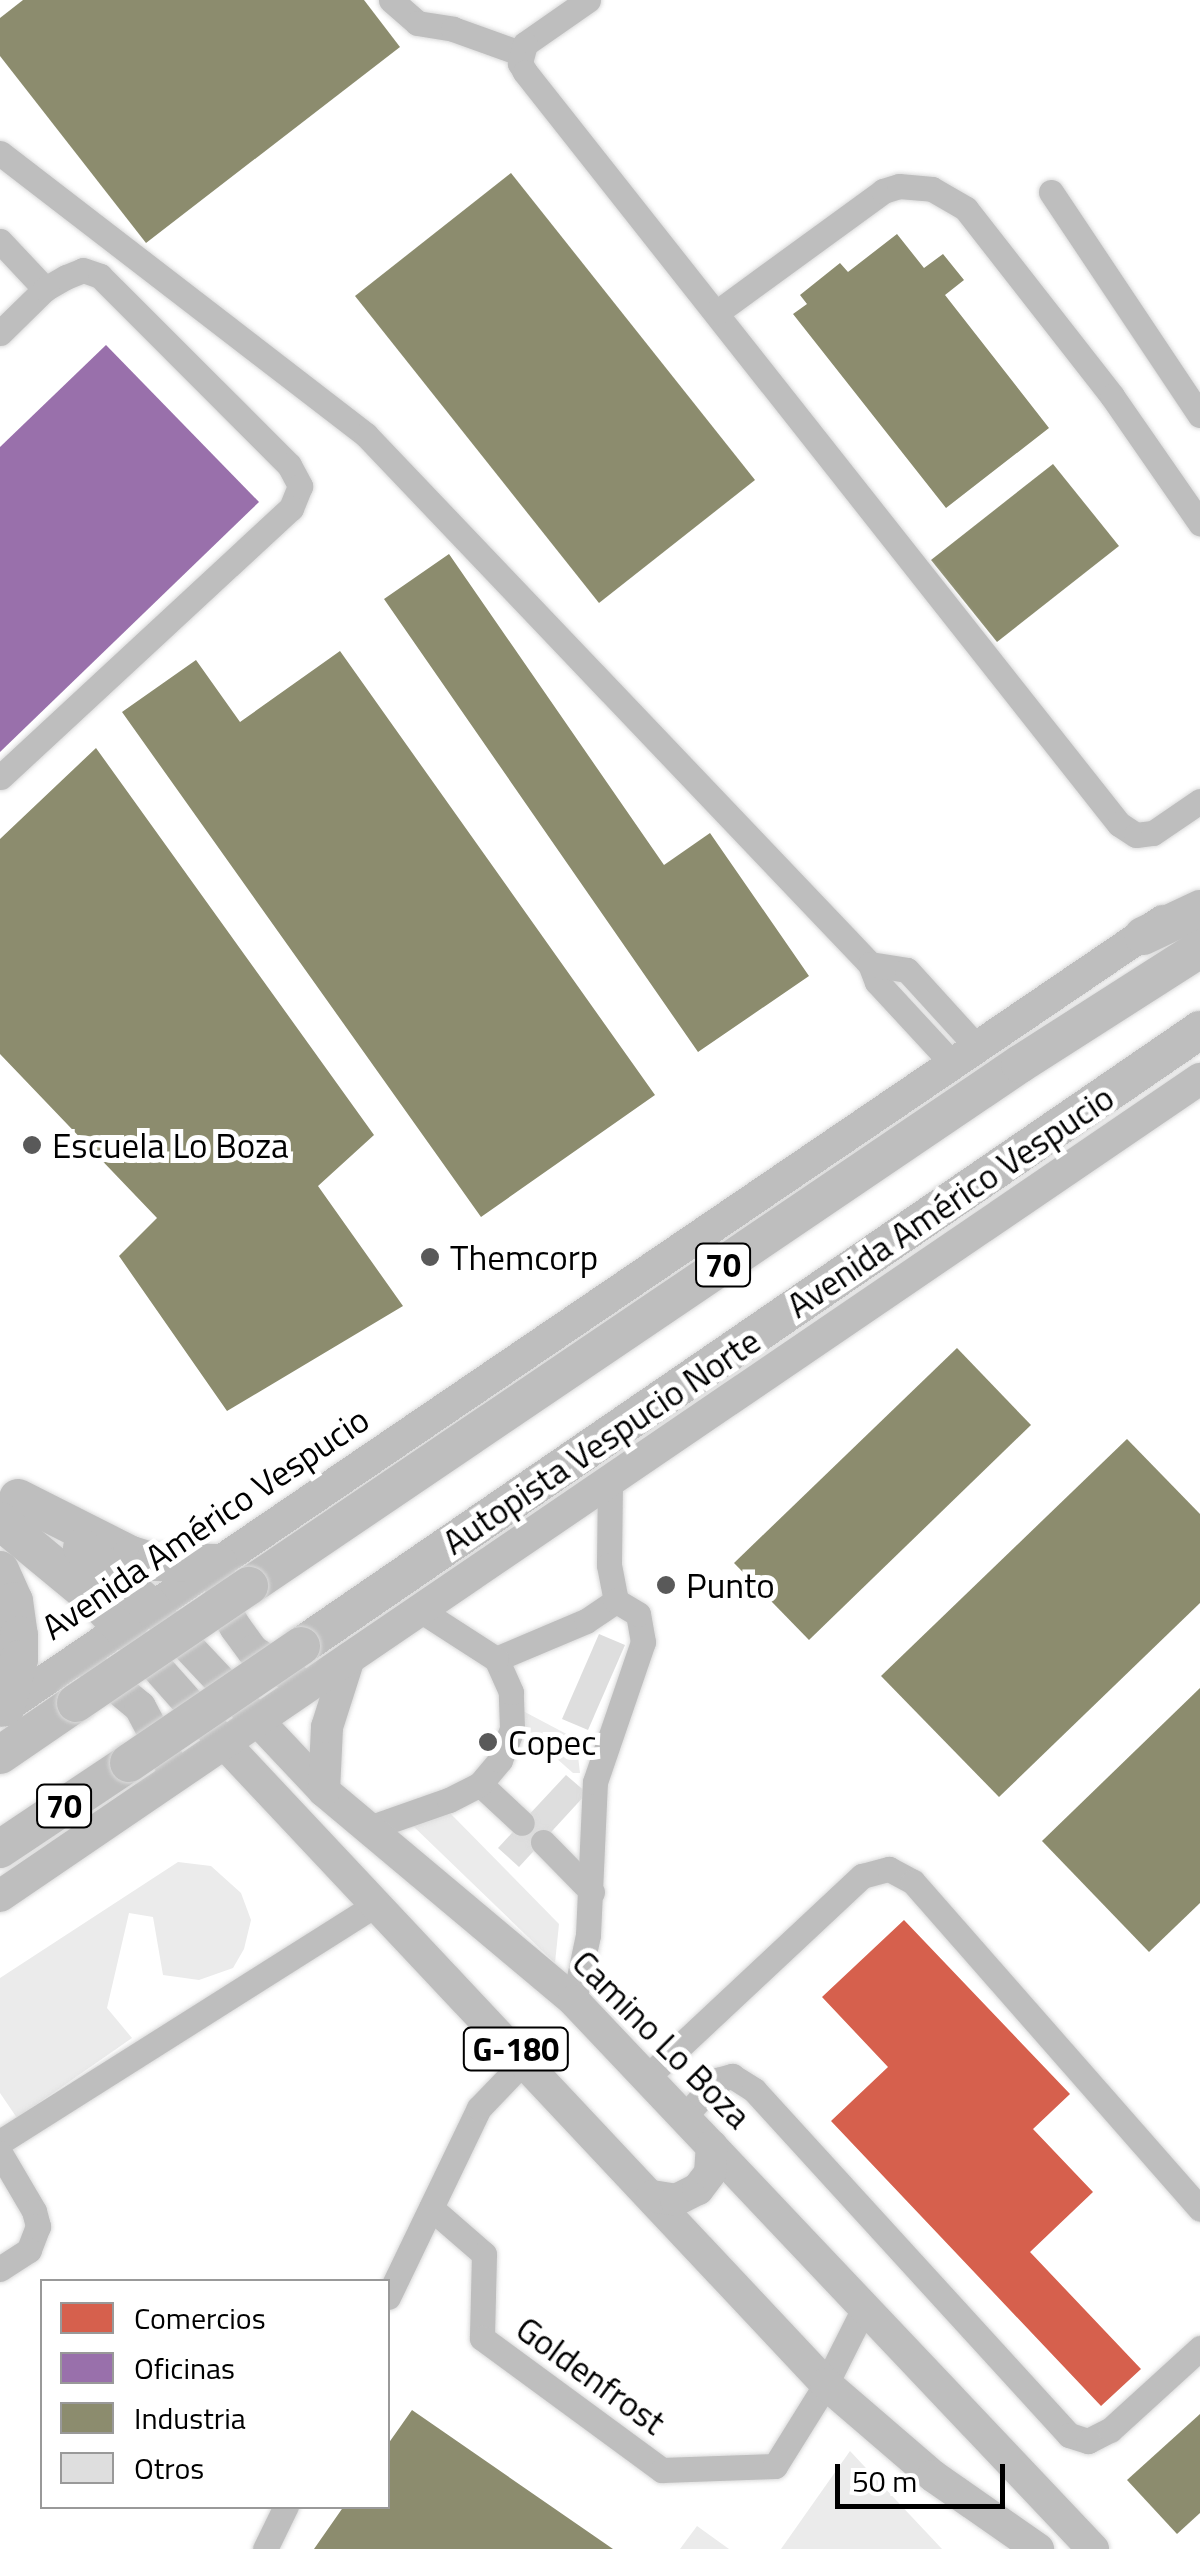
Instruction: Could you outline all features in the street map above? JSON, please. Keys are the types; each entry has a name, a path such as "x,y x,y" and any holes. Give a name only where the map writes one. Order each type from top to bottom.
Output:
{"highway":[{"path":"1143,936 1200,909"},
{"name":"70","path":"0,1755 1020,1064 1200,949"},
{"name":"Autopista Vespucio Norte","path":"0,1849 1200,1030"},
{"path":"6,1500 154,1562 218,1563"},
{"name":"G-180","path":"6,1500 137,1618"},
{"path":"0,1570 14,1601 19,1635 19,1659 3,1709"}],"main road":[{"name":"Avenida Américo Vespucio","path":"3,1709 1200,896"},
{"name":"Avenida Américo Vespucio","path":"0,1896 1200,1080"},
{"path":"218,1563 224,1608 236,1628 275,1668 311,1684"},
{"name":"Camino Lo Boza","path":"137,1618 257,1720 366,1829 574,2002 1094,2549"},
{"name":"G-180","path":"137,1618 224,1744 826,2384 934,2476 1038,2549"},
{"path":"324,1790 327,1727 349,1658"},
{"path":"76,1660 111,1680 140,1707 161,1740 173,1778"},
{"path":"652,2196 676,2200 698,2189 710,2172 712,2146"}],"lane":[{"path":"391,0 417,23 453,29 520,53"},
{"path":"588,0 525,44 520,53 525,72 1124,829 1136,834 1154,833 1200,801"},
{"path":"0,153 366,436 870,964 907,970 965,1056"},
{"path":"716,313 883,191 899,186 932,189 966,209 1112,396 1200,523"},
{"path":"1050,192 1200,415"},
{"path":"0,241 46,289"},
{"path":"0,334 46,289 82,270 100,276 289,465 300,486 291,508 0,777"},
{"path":"574,2002 592,1892 589,1856 595,1782 643,1642 638,1614 616,1601 609,1565 610,1481"},
{"path":"496,1658 586,1621 616,1601"},
{"path":"366,1829 450,1800 480,1784 500,1760 512,1728 511,1692 496,1658 420,1610"},
{"path":"480,1784 522,1823"},
{"path":"543,1842 592,1892"},
{"path":"646,2078 862,1876 889,1869 913,1882 1200,2209"},
{"path":"0,2142 378,1904"},
{"path":"390,2294 478,2108 525,2060"},
{"path":"684,2117 717,2080 732,2076 754,2090 1068,2435 1088,2441 1110,2430 1200,2348"},
{"path":"0,2153 34,2211 38,2226 29,2250 0,2269"},
{"name":"Goldenfrost","path":"431,2208 484,2254 482,2338 662,2470 775,2466 826,2384"},
{"path":"826,2384 864,2308"},
{"path":"265,2549 285,2509"}],"shaded area":[{"path":"523,1711 576,1739 580,1773 573,1773 530,1735 521,1720"},
{"path":"450,1813 559,1924 555,1963 412,1825"},
{"path":"178,1862 211,1866 241,1893 251,1920 244,1949 233,1968 199,1980 163,1975 153,1917 129,1913 107,2008 132,2038 17,2118 0,2093 0,1978"},
{"path":"850,2451 942,2549 781,2549"},
{"path":"697,2526 729,2549 680,2549"}],"building: Comercios":[{"path":"904,1920 1070,2094 1033,2129 1093,2192 1030,2252 1141,2369 1101,2406 831,2121 888,2067 822,1997"}],"building: Oficinas":[{"path":"106,345 259,502 0,752 0,447"}],"building: Industria":[{"path":"23,0 364,0 400,47 146,243 0,56 0,18"},
{"path":"511,173 755,480 599,603 355,296"},
{"path":"897,234 924,268 943,254 964,280 945,295 1049,428 946,508 793,314 807,304 800,295 840,263 848,272"},
{"path":"1053,464 1119,546 997,642 931,560"},
{"path":"449,554 664,865 710,833 809,976 698,1052 384,599"},
{"path":"340,651 655,1095 481,1217 122,712 196,660 240,722"},
{"path":"96,748 374,1135 318,1186 403,1306 227,1411 119,1256 157,1218 0,1054 0,839"},
{"path":"957,1348 1031,1425 809,1640 734,1563"},
{"path":"1127,1439 1200,1514 1200,1603 999,1797 881,1676"},
{"path":"1200,1688 1200,1903 1149,1952 1042,1841"},
{"path":"412,2410 613,2549 314,2549 342,2509 390,2509 390,2441"},
{"path":"1200,2414 1200,2513 1177,2534 1127,2480"}],"building: Otros":[{"path":"599,1634 625,1645 588,1730 562,1719"},
{"path":"566,1775 587,1793 519,1867 498,1848"}],"place":[{"name":"Escuela Lo Boza","path":"32,1145"},
{"name":"Themcorp","path":"430,1257"},
{"name":"Punto","path":"666,1585"},
{"name":"Copec","path":"488,1742"}]}
